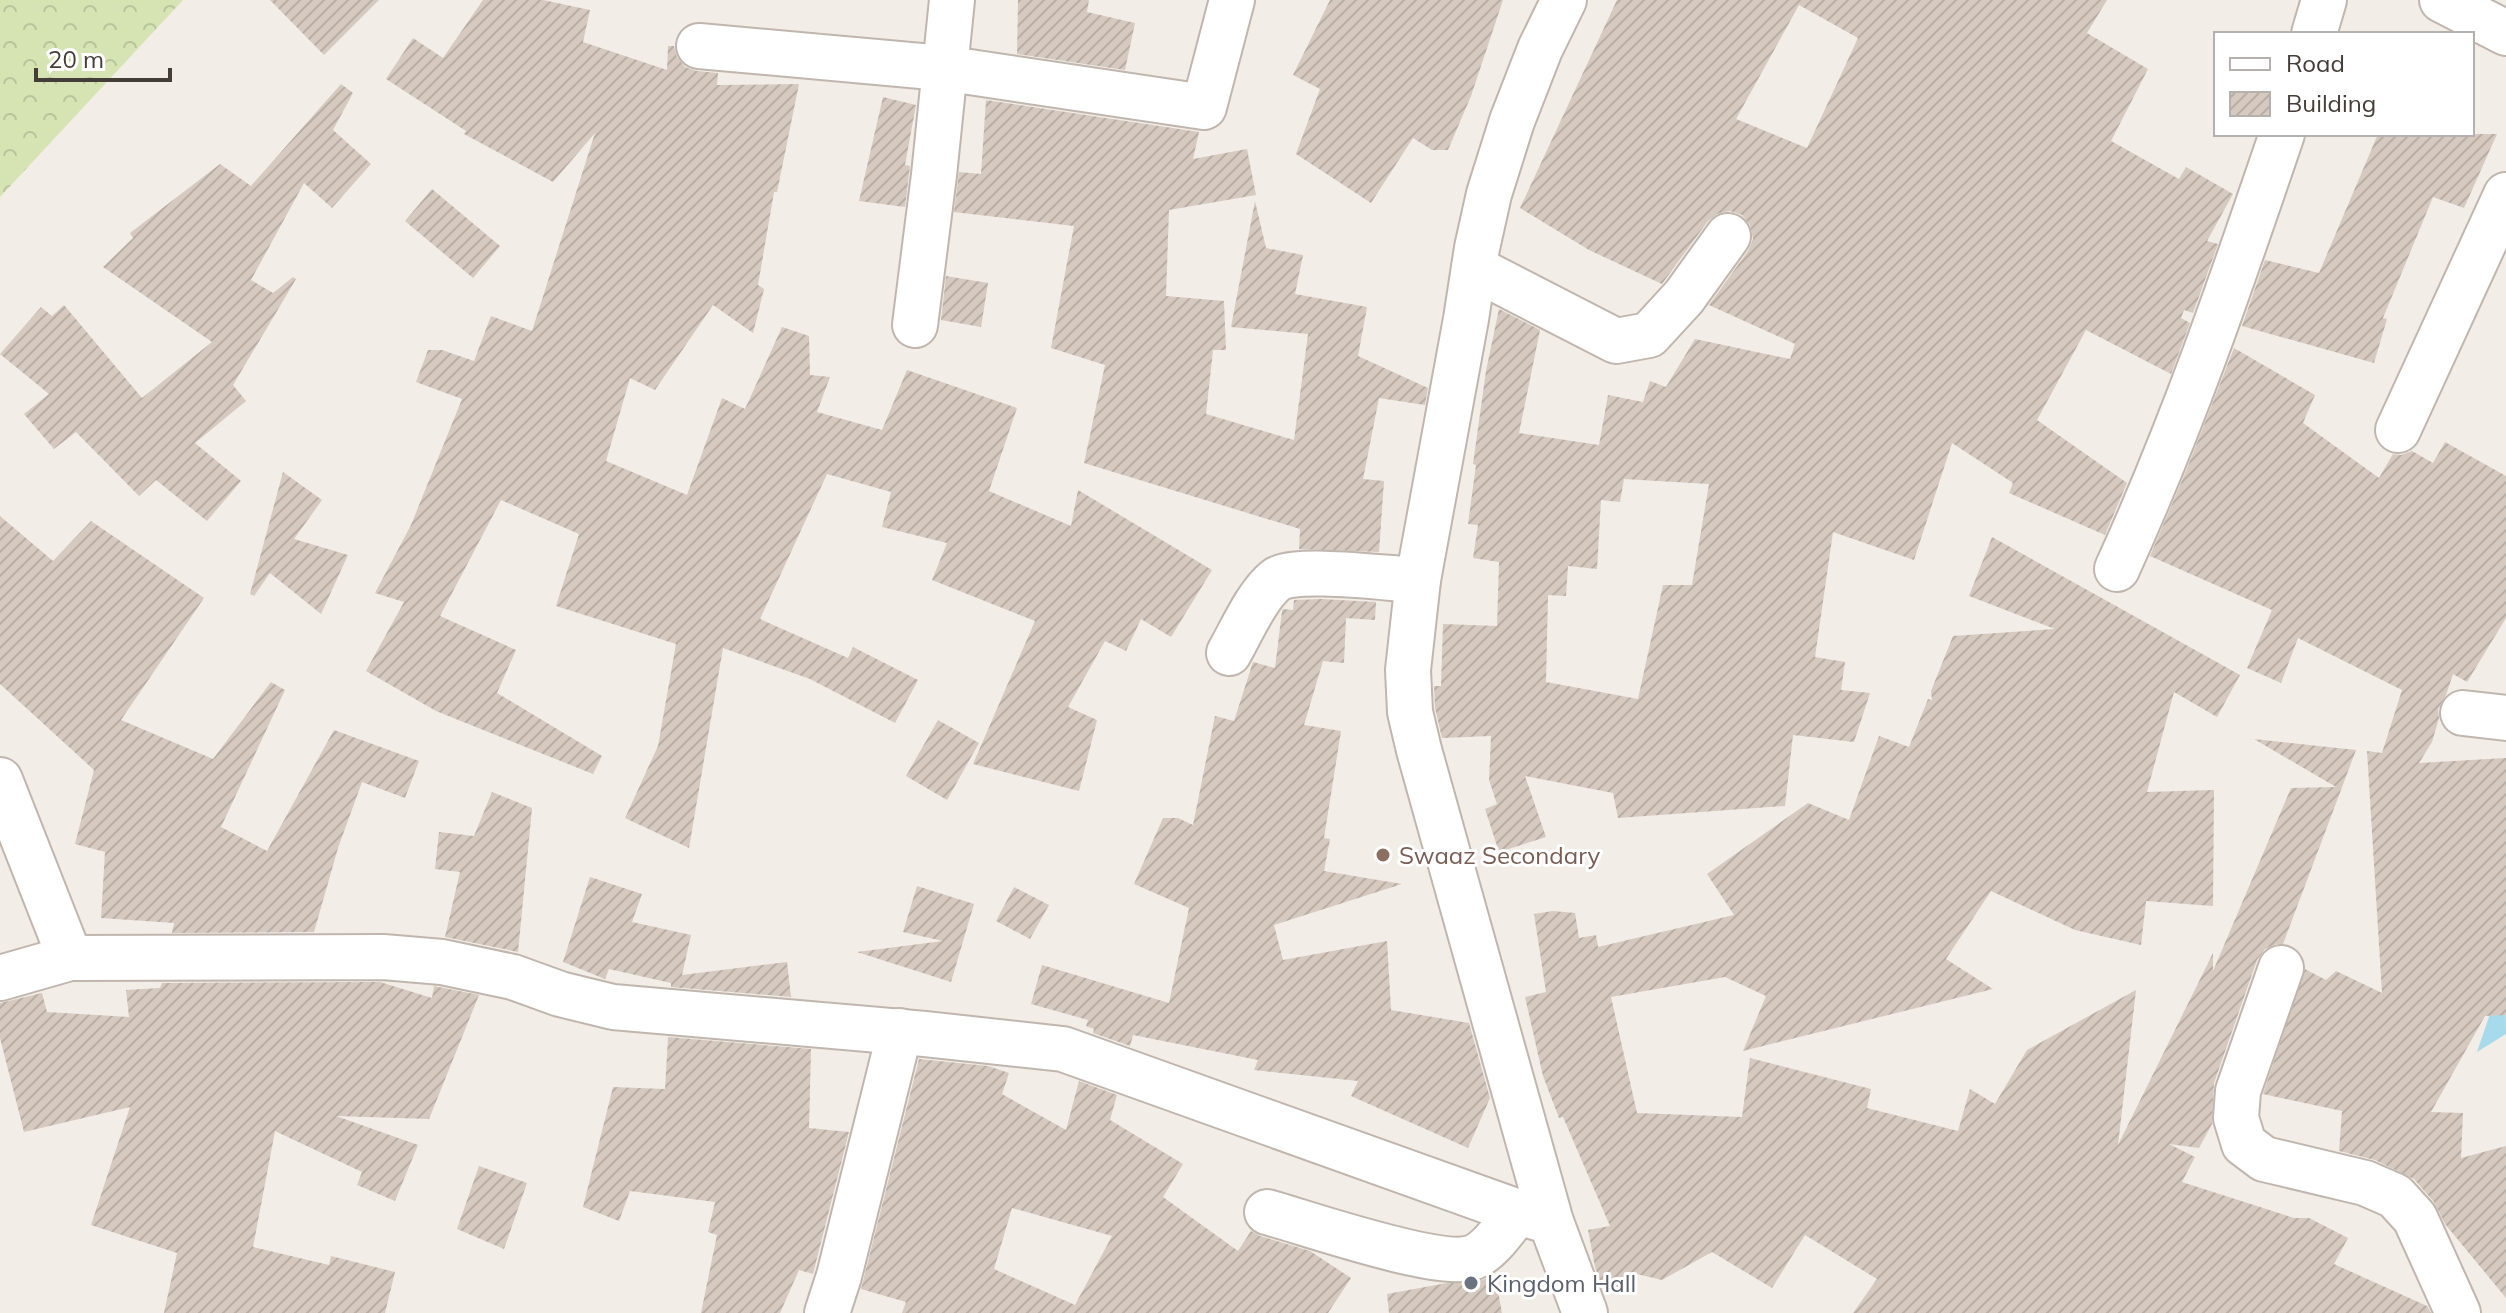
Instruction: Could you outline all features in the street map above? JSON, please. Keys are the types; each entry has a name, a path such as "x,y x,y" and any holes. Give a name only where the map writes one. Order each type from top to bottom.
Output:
{"street":[{"path":"915,325 952,0"},
{"path":"699,46 943,68 1204,107 1232,0"},
{"path":"1564,0 1540,49 1512,121 1489,194 1418,580 1408,670 1410,712 1534,1217 1585,1313"},
{"path":"2315,32 2324,0"},
{"path":"2442,0 2506,33"},
{"path":"2117,569 2155,485 2225,305 2281,136"},
{"path":"2398,430 2506,195"},
{"path":"1474,268 1616,341 1649,335 1684,297 1728,236"},
{"path":"1229,653 1261,598 1277,579 1297,573 1418,580"},
{"path":"2463,713 2506,718"},
{"path":"0,780 70,958"},
{"path":"0,978 70,958 383,957 442,962 513,977 560,994 613,1007 900,1031 1063,1049 1534,1217"},
{"path":"2281,968 2238,1091 2236,1118 2244,1144 2264,1159 2365,1183 2395,1196 2415,1218 2458,1313"},
{"path":"827,1313 900,1031"},
{"path":"1267,1212 1403,1251 1451,1259 1474,1256 1534,1217"}],"green space":[{"path":"0,0 183,0 0,197"}],"water":[{"path":"2505,970 2506,1034 2477,1052"}],"building":[{"path":"270,0 379,0 324,55"},
{"path":"483,0 543,0 590,10 583,42 667,70 668,46 674,46 677,57 685,67 718,73 717,85 799,84 777,192 774,192 758,285 764,289 753,333 713,305 655,390 630,378 606,461 687,495 722,398 745,409 782,327 809,336 810,375 830,377 817,412 882,430 907,370 1017,408 989,491 1071,526 1078,490 1212,570 1171,637 1141,619 1126,651 1105,641 1068,707 1097,720 1079,791 973,764 1035,621 932,580 947,543 882,527 891,492 827,474 760,619 848,658 853,647 918,680 895,723 810,679 723,648 689,848 625,818 658,746 676,644 556,606 579,534 501,500 440,616 516,650 497,693 602,756 593,774 436,711 366,671 404,602 375,593 411,525 462,399 416,382 428,350 442,350 474,361 491,316 532,331 595,133 553,182 464,134 466,131 386,79 413,38 443,58"},
{"path":"1018,0 1089,0 1087,12 1135,23 1125,70 1017,54"},
{"path":"1330,0 1503,0 1471,96 1448,150 1432,150 1413,138 1371,203 1296,154 1320,89 1293,75"},
{"path":"1617,0 2107,0 2087,33 2148,69 2111,141 2179,179 2186,167 2233,194 2207,241 2218,244 2193,313 2184,310 2181,318 2190,323 2171,374 2086,330 2037,420 2127,483 2105,535 2009,493 2013,483 1952,443 1914,560 1833,532 1815,657 1845,662 1841,690 1870,693 1854,742 1793,735 1785,806 1618,818 1613,793 1525,776 1546,837 1499,852 1485,809 1497,804 1489,780 1491,736 1442,738 1434,686 1441,686 1443,624 1497,626 1499,562 1473,558 1478,525 1468,524 1486,371 1499,309 1540,330 1519,433 1599,445 1608,395 1643,402 1650,381 1666,387 1695,339 1790,359 1795,344 1709,305 1748,251 1753,239 1750,225 1742,215 1730,211 1717,214 1708,221 1662,284 1589,250 1520,208","holes":["1799,5 1858,38 1807,148 1736,119","1624,479 1709,484 1692,585 1663,585 1638,699 1546,682 1548,595 1566,596 1568,566 1597,569 1601,500 1620,502"]},
{"path":"341,84 353,93 333,130 371,164 332,208 304,183 251,280 273,293 293,277 296,279 233,385 246,401 195,443 241,481 207,521 156,480 139,496 76,432 54,449 24,414 49,394 0,354 41,307 52,316 64,305 142,398 212,342 103,267 133,238 130,233 220,164 251,186"},
{"path":"883,97 916,105 905,165 910,166 905,207 859,201"},
{"path":"986,100 1199,132 1193,159 1247,149 1256,195 1169,210 1166,296 1224,301 1226,350 1213,350 1206,414 1294,440 1308,334 1231,327 1255,201 1266,248 1303,255 1295,294 1367,307 1358,356 1428,388 1425,405 1379,398 1363,479 1384,481 1379,552 1299,549 1300,529 1084,463 1105,365 1051,348 1074,226 954,212 959,172 981,174"},
{"path":"2497,134 2464,208 2433,197 2383,318 2387,319 2374,363 2242,326 2265,260 2319,273 2377,136"},
{"path":"432,189 500,246 473,278 405,221"},
{"path":"946,276 988,283 981,327 941,320"},
{"path":"2234,348 2315,395 2303,423 2379,478 2393,454 2412,451 2433,463 2445,442 2506,476 2506,618 2467,682 2453,674 2438,709 2439,718 2432,742 2419,763 2506,758 2506,1015 2485,1016 2431,1112 2463,1113 2461,1158 2506,1146 2506,1298 2445,1224 2434,1202 2414,1179 2375,1160 2339,1151 2342,1111 2263,1094 2305,969 2326,980 2336,971 2382,993 2367,751 2382,753 2402,690 2298,638 2281,683 2247,668 2272,610 2150,556"},
{"path":"283,472 322,500 294,539 348,555 321,614 270,573 254,596 250,594"},
{"path":"0,516 53,561 91,521 204,598 121,720 213,759 271,682 285,690 221,827 267,851 334,730 419,761 405,798 362,782 338,848 314,932 172,933 174,923 101,918 105,852 75,844 94,770 0,684"},
{"path":"1992,537 2240,675 2217,717 2174,692 2147,792 2214,790 2213,906 2146,901 2141,945 2075,930 1991,891 1946,959 1993,989 1743,1051 1766,996 1725,977 1611,997 1637,1113 1742,1117 1750,1058 1871,1089 1867,1108 1958,1131 1970,1089 1995,1104 2027,1050 2136,990 2118,1145 2213,953 2213,971 2291,788 2336,787 2254,739 2356,750 2283,944 2265,949 2257,960 2214,1083 2212,1124 2199,1148 2169,1144 2195,1157 2182,1182 2294,1218 2309,1218 2348,1238 2334,1264 2427,1306 2431,1313 1853,1313 1877,1279 1805,1235 1772,1288 1712,1252 1662,1280 1637,1274 1634,1291 1601,1284 1588,1230 1610,1226 1563,1117 1559,1118 1543,1076 1525,997 1546,992 1534,914 1553,911 1575,913 1579,938 1596,935 1598,947 1734,915 1707,874 1808,803 1849,820 1879,736 1909,747 1928,699 1932,700 1931,691 1953,636 2055,629 1969,596"},
{"path":"1294,600 1376,602 1375,620 1346,618 1344,663 1323,661 1304,725 1341,731 1324,838 1330,839 1324,871 1402,884 1274,925 1283,960 1387,941 1391,1010 1469,1023 1490,1098 1468,1148 1351,1096 1358,1081 1254,1070 1258,1060 1133,1035 1130,1046 1093,1033 1094,1029 1086,1026 1088,1020 1031,1004 1042,965 1169,1003 1189,908 1134,884 1163,818 1178,818 1193,825 1215,716 1234,721 1253,662 1275,668 1283,609 1293,610"},
{"path":"938,720 979,743 947,800 906,776"},
{"path":"492,792 532,808 518,952 445,937 460,872 435,869 439,832 474,836"},
{"path":"590,877 642,894 632,922 691,935 682,975 787,962 791,997 671,987 671,983 609,969 605,979 563,962"},
{"path":"917,886 974,904 951,982 857,952 943,941 903,932"},
{"path":"1014,887 1049,905 1030,939 996,921"},
{"path":"380,982 432,998 434,986 479,995 429,1119 336,1116 418,1145 395,1201 357,1185 362,1172 275,1131 253,1247 329,1265 331,1256 395,1272 385,1313 164,1313 177,1253 91,1225 130,1107 24,1132 0,1038 0,1003 42,993 47,1012 129,1017 126,990 160,988 162,983"},
{"path":"668,1037 811,1049 809,1128 849,1132 813,1274 799,1270 780,1313 701,1313 717,1235 708,1232 715,1202 630,1191 619,1221 583,1207 613,1087 665,1089"},
{"path":"919,1059 988,1066 1009,1073 1002,1094 1066,1130 1079,1081 1117,1095 1110,1120 1183,1164 1163,1197 1238,1251 1251,1231 1310,1251 1351,1278 1328,1313 902,1313 906,1302 861,1289","holes":["1012,1208 1112,1236 1075,1305 994,1269"]},
{"path":"479,1166 527,1183 504,1249 457,1229"},
{"path":"1495,1275 1502,1313 1389,1313 1387,1294 1447,1283 1477,1282"}],"place":[{"name":"Swaaz Secondary","path":"1383,855"},
{"name":"Kingdom Hall","path":"1471,1283"}]}
